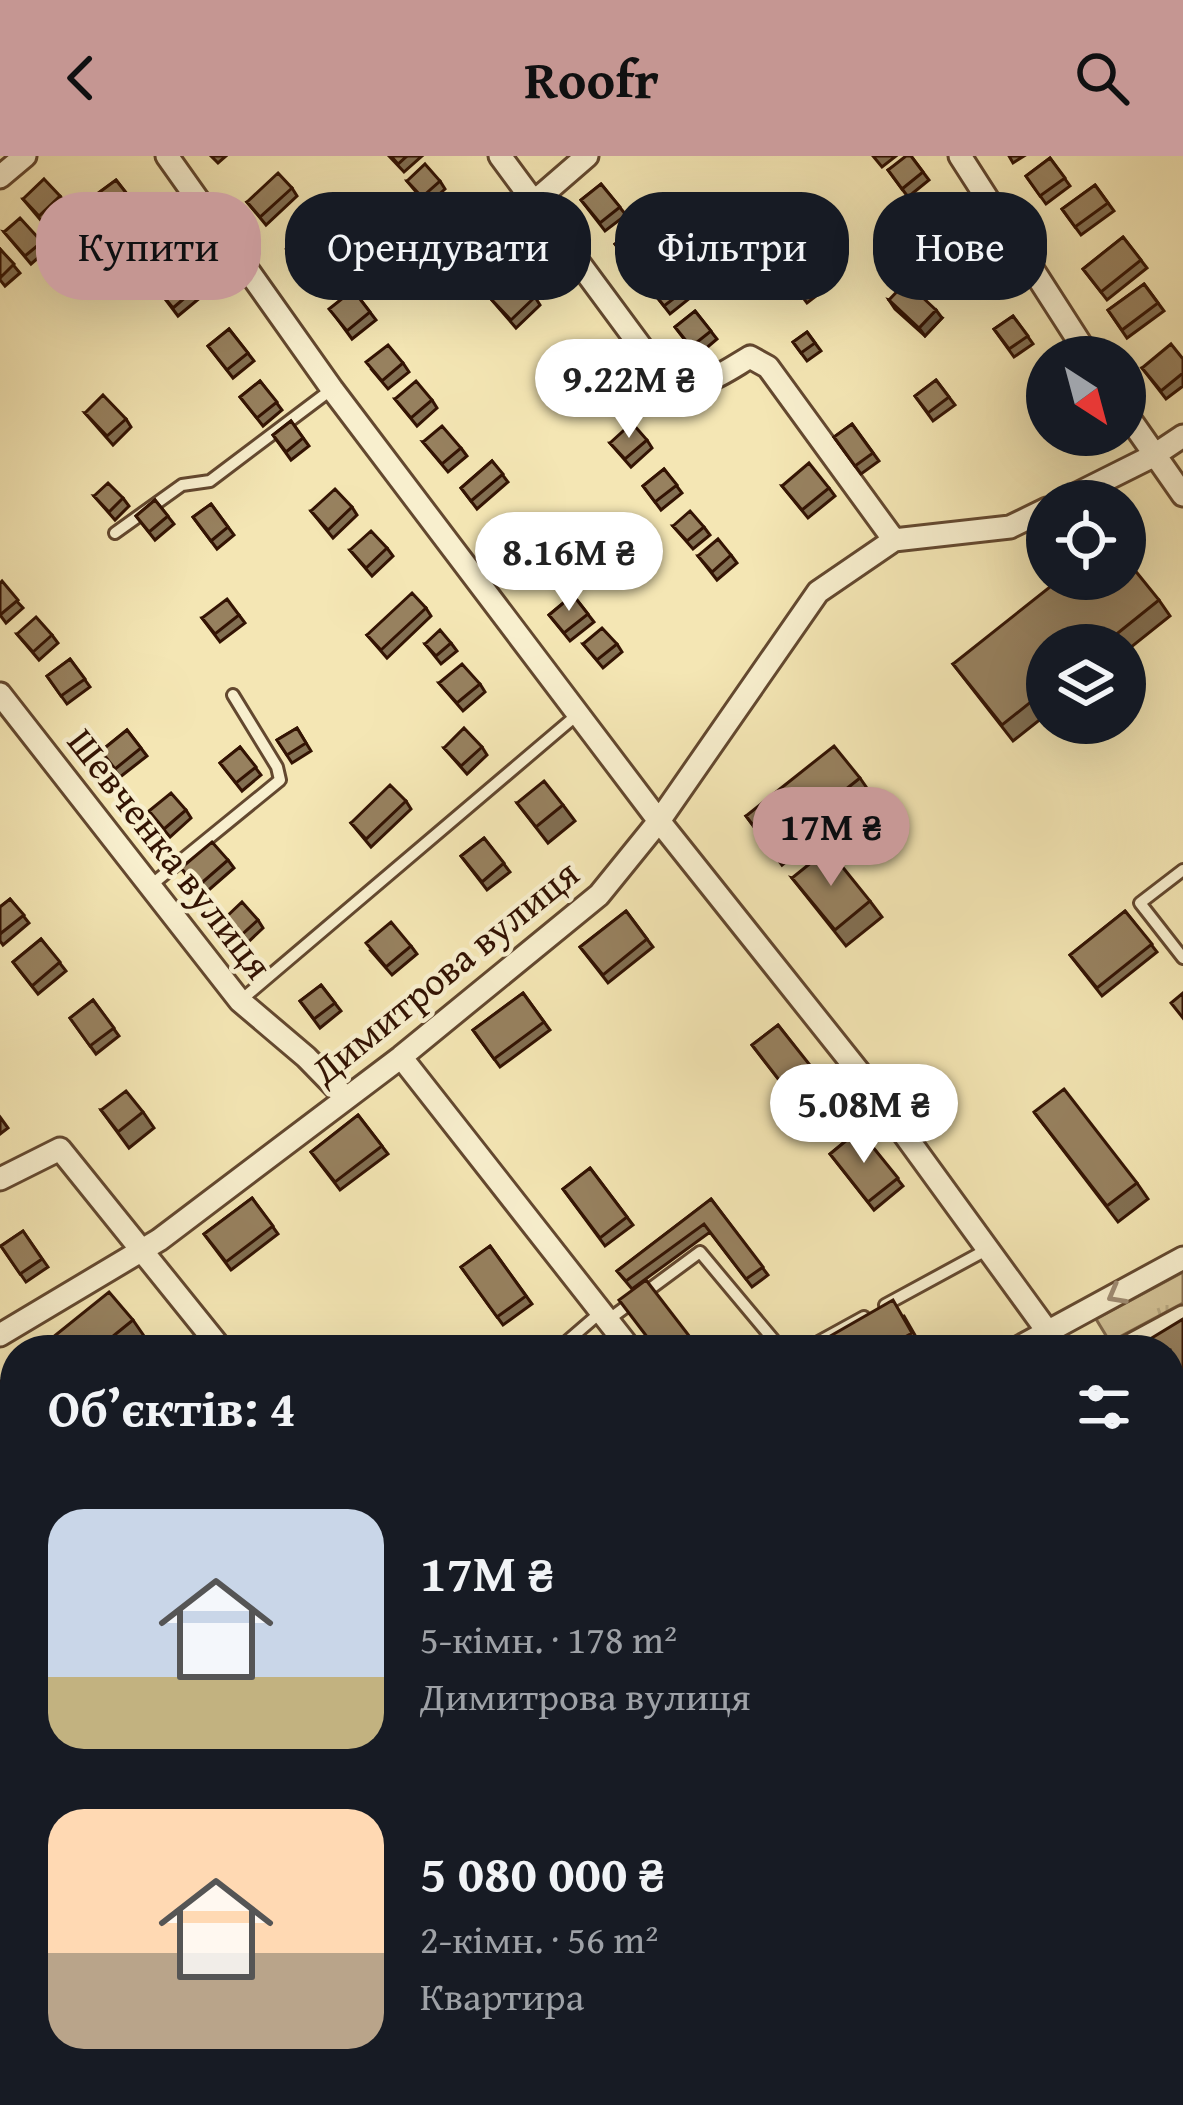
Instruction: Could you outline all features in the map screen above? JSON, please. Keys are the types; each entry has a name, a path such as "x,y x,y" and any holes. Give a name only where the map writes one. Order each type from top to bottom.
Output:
{"street":[{"path":"0,177 25,156"},
{"path":"167,156 332,389 659,821 859,1072 1048,1332"},
{"path":"500,156 527,192"},
{"path":"546,192 587,156"},
{"path":"960,156 1076,336"},
{"path":"591,279 667,382 682,387 711,381 750,357 768,367 895,541"},
{"path":"1105,480 1183,436"},
{"path":"1146,445 1183,496"},
{"name":"Димитрова вулиця","path":"0,1334 139,1251 401,1057 598,895 659,821 818,592 895,541 1010,527 1026,519"},
{"name":"Шевченка вулиця","path":"0,694 239,1001 346,1098"},
{"path":"401,1057 619,1335"},
{"path":"0,1179 60,1149 209,1335"},
{"path":"1042,1335 1183,1258"},
{"path":"1150,1335 1183,1317"}],"lane":[{"path":"115,533 182,484 210,481 332,389"},
{"path":"150,887 280,780 277,766 232,694"},
{"path":"239,1001 580,712"},
{"path":"1183,870 1140,903 1183,958"},
{"path":"831,1335 988,1249"},
{"path":"577,1335 700,1252 769,1335"}],"green space":[{"path":"1183,1272 1183,1303 1123,1335 1106,1335 1096,1319"}],"building":[{"path":"906,156 923,172 902,189 888,170"},
{"path":"1050,158 1065,178 1046,192 1037,192 1026,176"},
{"path":"425,164 440,181 428,192 417,192 407,181"},
{"path":"278,173 292,188 261,216 258,192"},
{"path":"44,179 56,192 36,192 36,213 23,199"},
{"path":"116,180 125,192 100,192"},
{"path":"601,184 615,201 615,211 600,223 591,212 591,192"},
{"path":"1095,185 1108,203 1075,227 1062,209"},
{"path":"20,218 36,235 36,247 25,256 4,232"},
{"path":"1123,237 1141,260 1101,292 1083,269"},
{"path":"0,249 14,264 0,278"},
{"path":"1144,284 1158,303 1122,330 1108,310"},
{"path":"340,300 361,300 370,312 347,331 329,309"},
{"path":"492,300 532,300 511,320"},
{"path":"889,300 925,300 936,310 919,328"},
{"path":"695,311 711,331 691,347 675,327"},
{"path":"1013,316 1028,336 1009,349 994,329"},
{"path":"229,329 248,353 227,370 208,346"},
{"path":"807,332 815,343 801,353 793,342"},
{"path":"1171,344 1183,359 1183,373 1161,391 1146,373 1146,365"},
{"path":"388,345 403,363 382,381 366,362"},
{"path":"936,380 949,397 928,413 915,396"},
{"path":"260,381 277,402 257,418 240,397"},
{"path":"416,381 432,400 411,418 395,399"},
{"path":"103,395 126,419 107,436 85,413"},
{"path":"291,421 303,438 286,452 273,435"},
{"path":"632,423 647,440 625,459 610,443"},
{"path":"852,424 873,453 855,466 834,437"},
{"path":"442,426 461,448 442,464 423,442"},
{"path":"492,461 503,474 471,501 461,488"},
{"path":"809,463 829,488 802,510 782,486"},
{"path":"664,469 677,485 655,502 643,486"},
{"path":"108,483 123,498 109,512 94,496"},
{"path":"335,489 352,507 328,530 311,511"},
{"path":"155,500 168,516 149,532 136,516"},
{"path":"211,504 228,527 211,541 193,517"},
{"path":"690,511 704,527 687,541 673,526"},
{"path":"371,531 387,548 366,568 350,550"},
{"path":"525,531 542,550 525,566 507,546"},
{"path":"718,539 731,555 712,572 698,556"},
{"path":"0,583 18,600 0,615"},
{"path":"1146,584 1159,600 1129,624 1026,624 1026,706 1002,725 953,664 1034,600 1146,600"},
{"path":"412,593 426,608 381,650 367,635"},
{"path":"573,595 588,614 564,633 549,615"},
{"path":"227,599 239,615 215,634 202,618"},
{"path":"36,617 52,635 33,652 17,634"},
{"path":"602,628 617,644 597,660 583,644"},
{"path":"440,630 451,643 436,656 425,644"},
{"path":"70,659 85,679 61,696 47,676"},
{"path":"462,664 480,684 457,703 439,683"},
{"path":"297,728 306,743 287,755 277,740"},
{"path":"464,728 482,747 461,766 444,748"},
{"path":"127,730 141,748 115,769 101,751"},
{"path":"834,746 860,778 771,849 746,816"},
{"path":"240,747 256,767 236,783 220,763"},
{"path":"544,781 563,805 536,827 517,803"},
{"path":"390,785 406,801 366,839 351,823"},
{"path":"171,793 186,810 164,829 149,811"},
{"path":"484,838 504,863 482,882 461,856"},
{"path":"212,842 228,860 197,887 181,868"},
{"path":"828,849 870,901 835,930 792,878"},
{"path":"10,899 24,915 0,934 0,907"},
{"path":"242,902 258,920 238,938 223,920"},
{"path":"626,911 647,939 603,975 580,947"},
{"path":"1125,911 1152,944 1097,988 1070,955"},
{"path":"391,922 411,946 386,967 366,943"},
{"path":"41,939 60,962 32,986 13,962"},
{"path":"321,985 335,1003 314,1019 300,1001"},
{"path":"523,993 544,1022 494,1059 473,1030"},
{"path":"1183,993 1183,1018 1171,1003"},
{"path":"93,1000 114,1028 90,1046 70,1018"},
{"path":"778,1025 817,1074 790,1094 752,1045"},
{"path":"1064,1089 1137,1183 1107,1206 1034,1112"},
{"path":"126,1091 143,1112 118,1132 101,1110"},
{"path":"358,1115 382,1146 335,1182 311,1152"},
{"path":"859,1130 898,1178 868,1202 830,1154"},
{"path":"590,1168 627,1217 600,1238 563,1189"},
{"path":"252,1198 273,1226 226,1262 204,1234"},
{"path":"711,1199 763,1267 746,1279 704,1224 626,1281 617,1271"},
{"path":"23,1231 42,1259 20,1274 1,1246"},
{"path":"490,1246 526,1296 497,1317 461,1267"},
{"path":"646,1280 688,1335 646,1335 619,1300"},
{"path":"109,1292 133,1320 114,1335 56,1335"},
{"path":"893,1300 912,1333 908,1335 832,1335"},
{"path":"1183,1319 1183,1335 1157,1335"}]}
